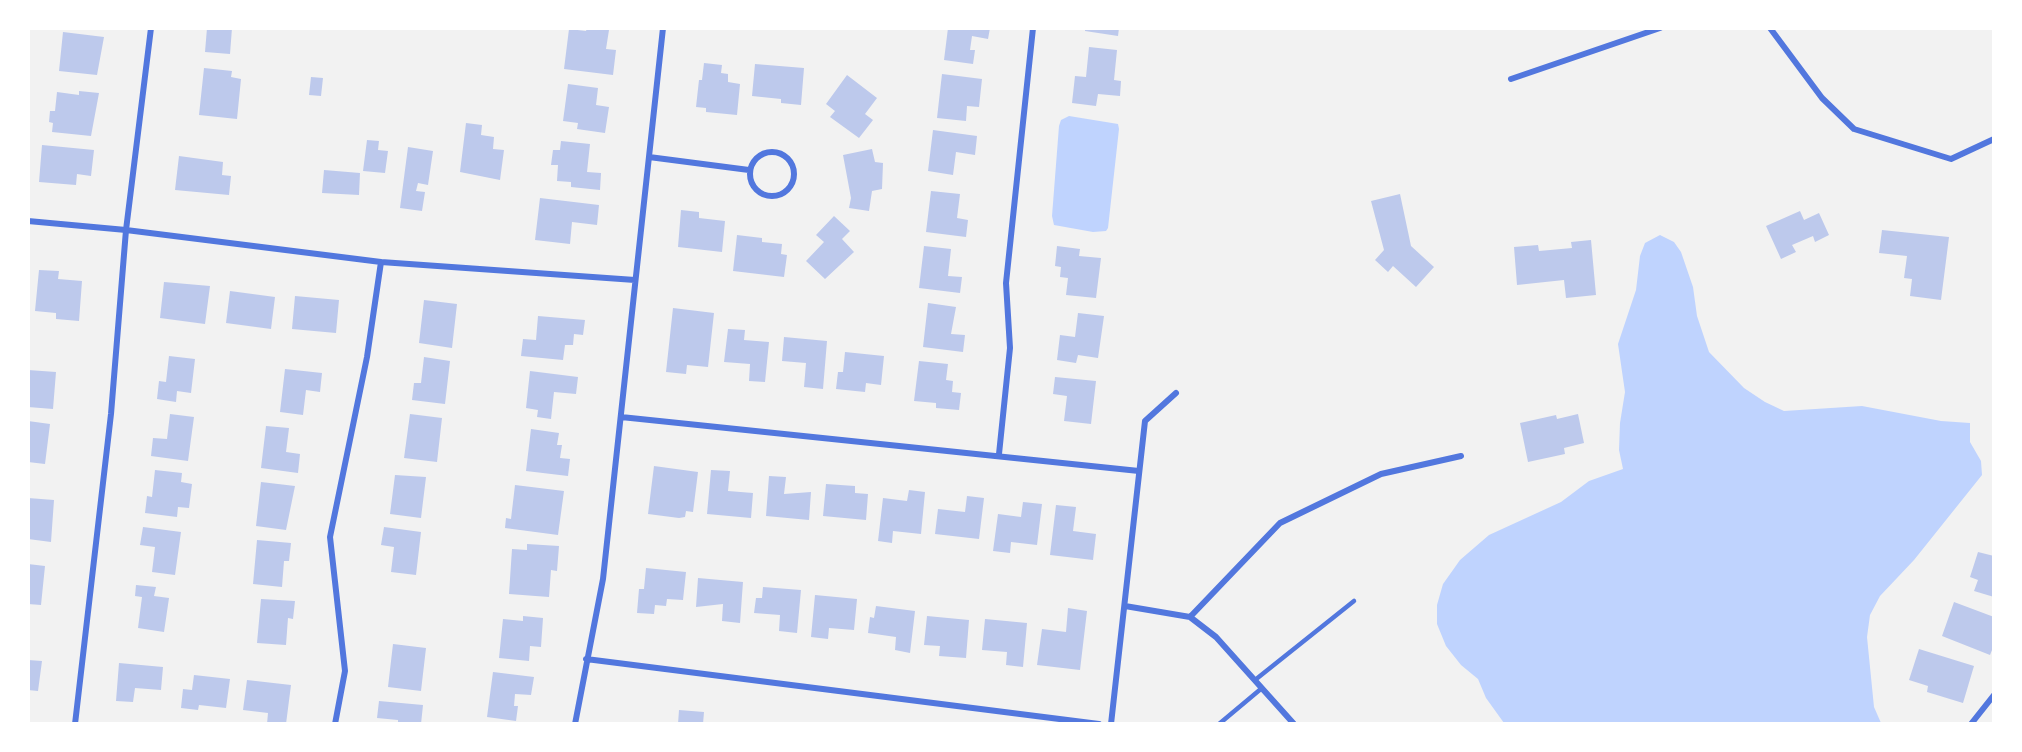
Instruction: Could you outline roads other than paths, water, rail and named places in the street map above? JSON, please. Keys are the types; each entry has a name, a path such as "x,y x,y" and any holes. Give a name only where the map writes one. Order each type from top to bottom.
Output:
{"street":[{"path":"75,723 111,414 126,230 151,28"},
{"path":"575,723 603,579 663,28"},
{"path":"999,454 1010,348 1006,283 1034,28"},
{"path":"1511,79 1660,28"},
{"path":"1770,28 1822,98 1854,129 1951,159 1994,139"},
{"path":"775,151 790,160 794,177 786,192 769,196 754,187 749,170 758,156 775,151"},
{"path":"649,157 749,170"},
{"path":"28,221 126,230 381,261 635,280"},
{"path":"335,723 345,671 330,537 367,357 381,261"},
{"path":"1111,723 1145,421 1176,393"},
{"path":"621,417 999,454 1139,471"},
{"path":"1190,617 1280,523 1381,474 1461,456"},
{"path":"1125,606 1190,617 1216,637 1294,723"},
{"path":"586,659 1099,723"},
{"path":"1971,723 1994,696"}],"lane":[{"path":"1255,680 1354,601"},
{"path":"1219,723 1262,688"}],"water":[{"path":"1069,116 1118,124 1106,231 1093,232 1054,225 1052,216 1059,126 1061,120"},
{"path":"1660,235 1674,242 1681,252 1693,287 1697,316 1709,352 1744,388 1765,402 1784,411 1862,406 1941,421 1970,423 1970,442 1981,461 1982,475 1914,560 1880,596 1870,615 1867,637 1874,707 1881,723 1504,723 1486,698 1478,679 1461,665 1446,646 1437,624 1437,605 1443,584 1460,560 1489,535 1561,502 1589,481 1623,469 1619,450 1625,392 1618,344 1636,290 1640,256 1645,243"}]}
